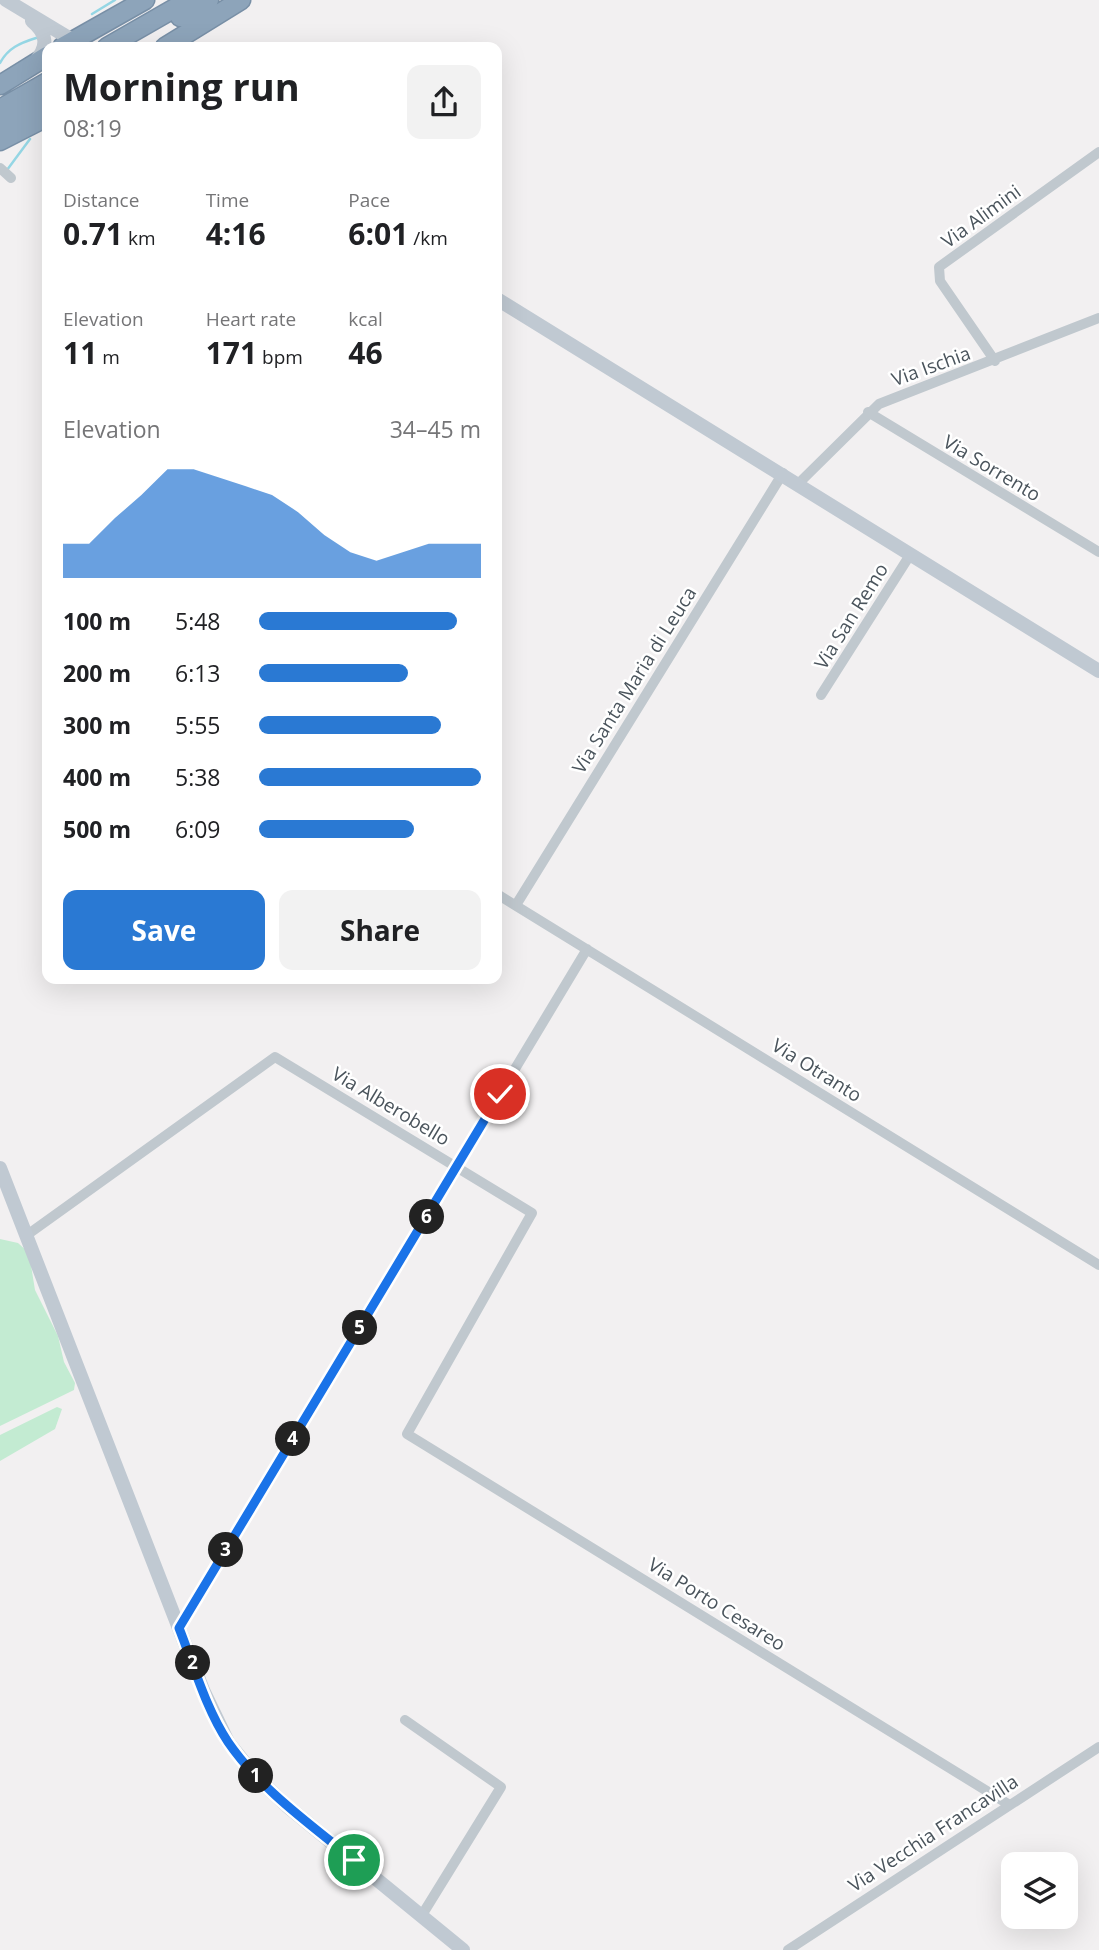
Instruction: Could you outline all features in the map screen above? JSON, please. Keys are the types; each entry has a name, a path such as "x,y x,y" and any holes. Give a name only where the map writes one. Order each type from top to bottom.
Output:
{"highway":[{"path":"78,42 145,0"},
{"path":"123,42 189,0"},
{"path":"125,42 209,0"},
{"path":"173,42 241,0"},
{"path":"0,85 40,60"},
{"path":"0,109 42,85"},
{"path":"0,124 42,99"},
{"path":"0,141 42,120"}],"street":[{"path":"8,1 69,42"},
{"path":"8,1 41,28 45,42"},
{"name":"Via Alimini","path":"995,361 940,281 939,267 1099,152"},
{"path":"0,168 11,178"},
{"path":"502,302 783,473 1099,671"},
{"name":"Via Ischia","path":"799,483 868,412 915,390 995,361 1099,318"},
{"name":"Via Sorrento","path":"868,412 1099,552"},
{"name":"Via Santa Maria di Leuca","path":"516,905 783,473"},
{"name":"Via San Remo","path":"821,695 910,555"},
{"name":"Via Otranto","path":"502,897 1099,1265"},
{"path":"179,1628 587,949"},
{"name":"Via Alberobello","path":"27,1235 275,1057 532,1213 407,1433"},
{"path":"0,1168 179,1628 228,1742 256,1777 287,1806 463,1950"},
{"name":"Via Porto Cesareo","path":"407,1433 1008,1804"},
{"path":"405,1720 501,1787 422,1915"},
{"name":"Via Vecchia Francavilla","path":"788,1950 1099,1747"}],"green space":[{"path":"0,1239 18,1243 29,1253 35,1290 58,1336 64,1362 75,1383 74,1390 0,1426"},
{"path":"57,1407 62,1409 55,1429 0,1461 0,1435"}],"waterway":[{"path":"92,14 115,0"},
{"path":"0,63 15,47 36,38"},
{"path":"7,170 30,139"}],"route":[{"path":"354,1860 256,1777 228,1742 203,1690 179,1628 500,1094"}]}
